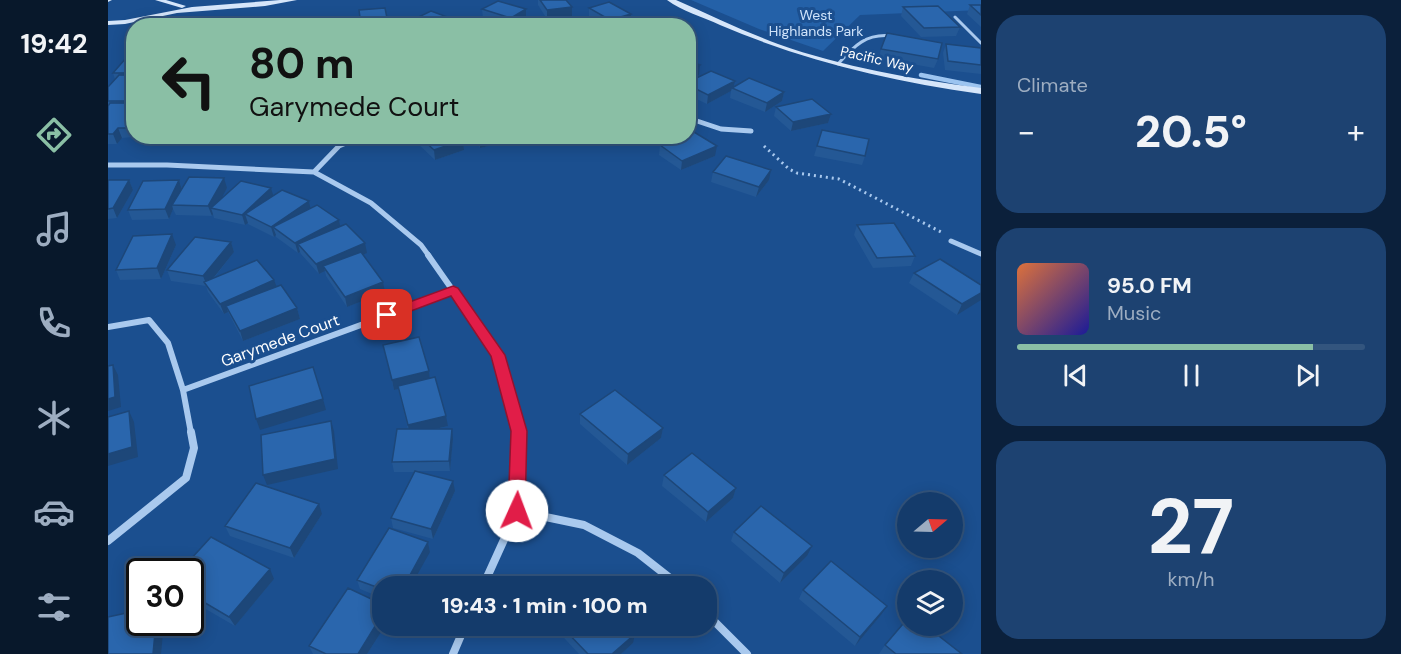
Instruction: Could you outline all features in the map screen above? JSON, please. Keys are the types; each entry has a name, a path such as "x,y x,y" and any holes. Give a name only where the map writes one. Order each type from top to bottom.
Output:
{"main road":[{"path":"158,0 166,4 198,8 236,8 294,0"},
{"path":"147,17 159,8 158,0"},
{"name":"Pacific Way","path":"670,0 776,45 838,64 916,82 981,91"},
{"path":"144,18 198,8"},
{"path":"108,23 126,21"},
{"path":"108,32 126,25"}],"street":[{"path":"696,121 720,129 752,131"},
{"path":"314,172 344,144"},
{"path":"108,165 167,165 314,172 371,202 422,245 498,355 519,431 517,511 488,576"},
{"path":"951,241 981,254"},
{"name":"Garymede Court","path":"183,390 453,291"},
{"path":"108,327 149,320 168,343 183,390 194,448 186,478 108,541"},
{"path":"517,511 584,525 638,553 667,576"},
{"path":"717,624 747,654"},
{"path":"453,654 461,636"}],"lane":[{"path":"955,17 981,43"},
{"path":"838,64 862,38 882,34 893,36"}],"path":[{"path":"764,146 789,169 797,173 839,179 941,232"}],"green space":[{"name":"West Highlands Park","path":"691,0 981,0 981,10 860,15 823,51 759,29"}],"building":[{"path":"540,0 566,0 572,7 547,10"},
{"path":"498,1 526,9 511,18 482,9"},
{"path":"609,2 631,14 606,18 589,8"},
{"path":"970,5 981,5 981,15"},
{"path":"938,6 960,27 924,28 903,7"},
{"path":"385,8 387,18 360,18 359,10"},
{"path":"431,11 450,18 416,18"},
{"path":"887,33 942,43 938,59 881,49"},
{"path":"946,44 981,48 981,65 948,61"},
{"path":"126,58 126,73 113,73"},
{"path":"711,71 735,81 708,95 696,89 696,78"},
{"path":"119,75 126,75 126,101 108,101 108,87"},
{"path":"749,78 784,92 767,103 732,88"},
{"path":"812,99 831,114 793,122 776,107"},
{"path":"110,103 126,103 126,128 118,128 113,134 108,134 108,106"},
{"path":"822,130 869,139 865,156 817,146"},
{"path":"696,133 717,146 682,161 660,145 696,144"},
{"path":"428,144 451,144 434,150"},
{"path":"726,156 771,170 759,187 713,172"},
{"path":"189,177 224,178 208,206 172,205"},
{"path":"108,180 129,180 113,208 108,209"},
{"path":"179,180 165,209 128,210 143,181"},
{"path":"241,181 271,188 242,215 211,208"},
{"path":"282,190 309,201 271,227 245,214"},
{"path":"317,205 339,220 295,243 273,227"},
{"path":"894,223 915,256 877,258 857,225"},
{"path":"346,224 365,243 316,264 298,244"},
{"path":"172,234 157,268 116,270 133,236"},
{"path":"195,237 231,242 203,276 167,270"},
{"path":"361,252 383,282 345,297 323,266"},
{"path":"940,259 981,285 981,293 962,304 914,273"},
{"path":"257,260 274,280 220,304 204,282"},
{"path":"281,285 297,308 240,331 226,306"},
{"path":"419,337 429,371 392,380 383,345"},
{"path":"113,365 115,397 108,399 108,366"},
{"path":"313,367 323,399 256,419 249,386"},
{"path":"435,377 446,416 408,425 398,386"},
{"path":"615,390 663,428 628,454 580,414"},
{"path":"129,411 132,447 108,454 108,417"},
{"path":"331,421 335,459 263,475 261,435"},
{"path":"397,429 452,429 449,461 392,462"},
{"path":"692,453 736,488 708,512 664,475"},
{"path":"415,471 453,481 431,529 391,518"},
{"path":"256,483 319,504 290,548 225,526"},
{"path":"761,506 812,546 784,573 734,532"},
{"path":"389,528 428,542 409,576 372,576 372,585 357,580"},
{"path":"211,537 270,569 229,617 204,602 204,558 192,558"},
{"path":"831,561 887,606 860,637 803,590"},
{"path":"348,588 372,599 372,631 358,654 326,654 309,646"},
{"path":"126,613 126,636 155,636 153,654 108,654 108,617"},
{"path":"897,631 897,636 939,636 962,654 896,654 885,645"},
{"path":"571,636 633,636 612,654 588,654"}],"waterway":[{"path":"921,75 981,87"}],"route":[{"path":"387,315 453,291 498,355 519,431 517,511"}]}
